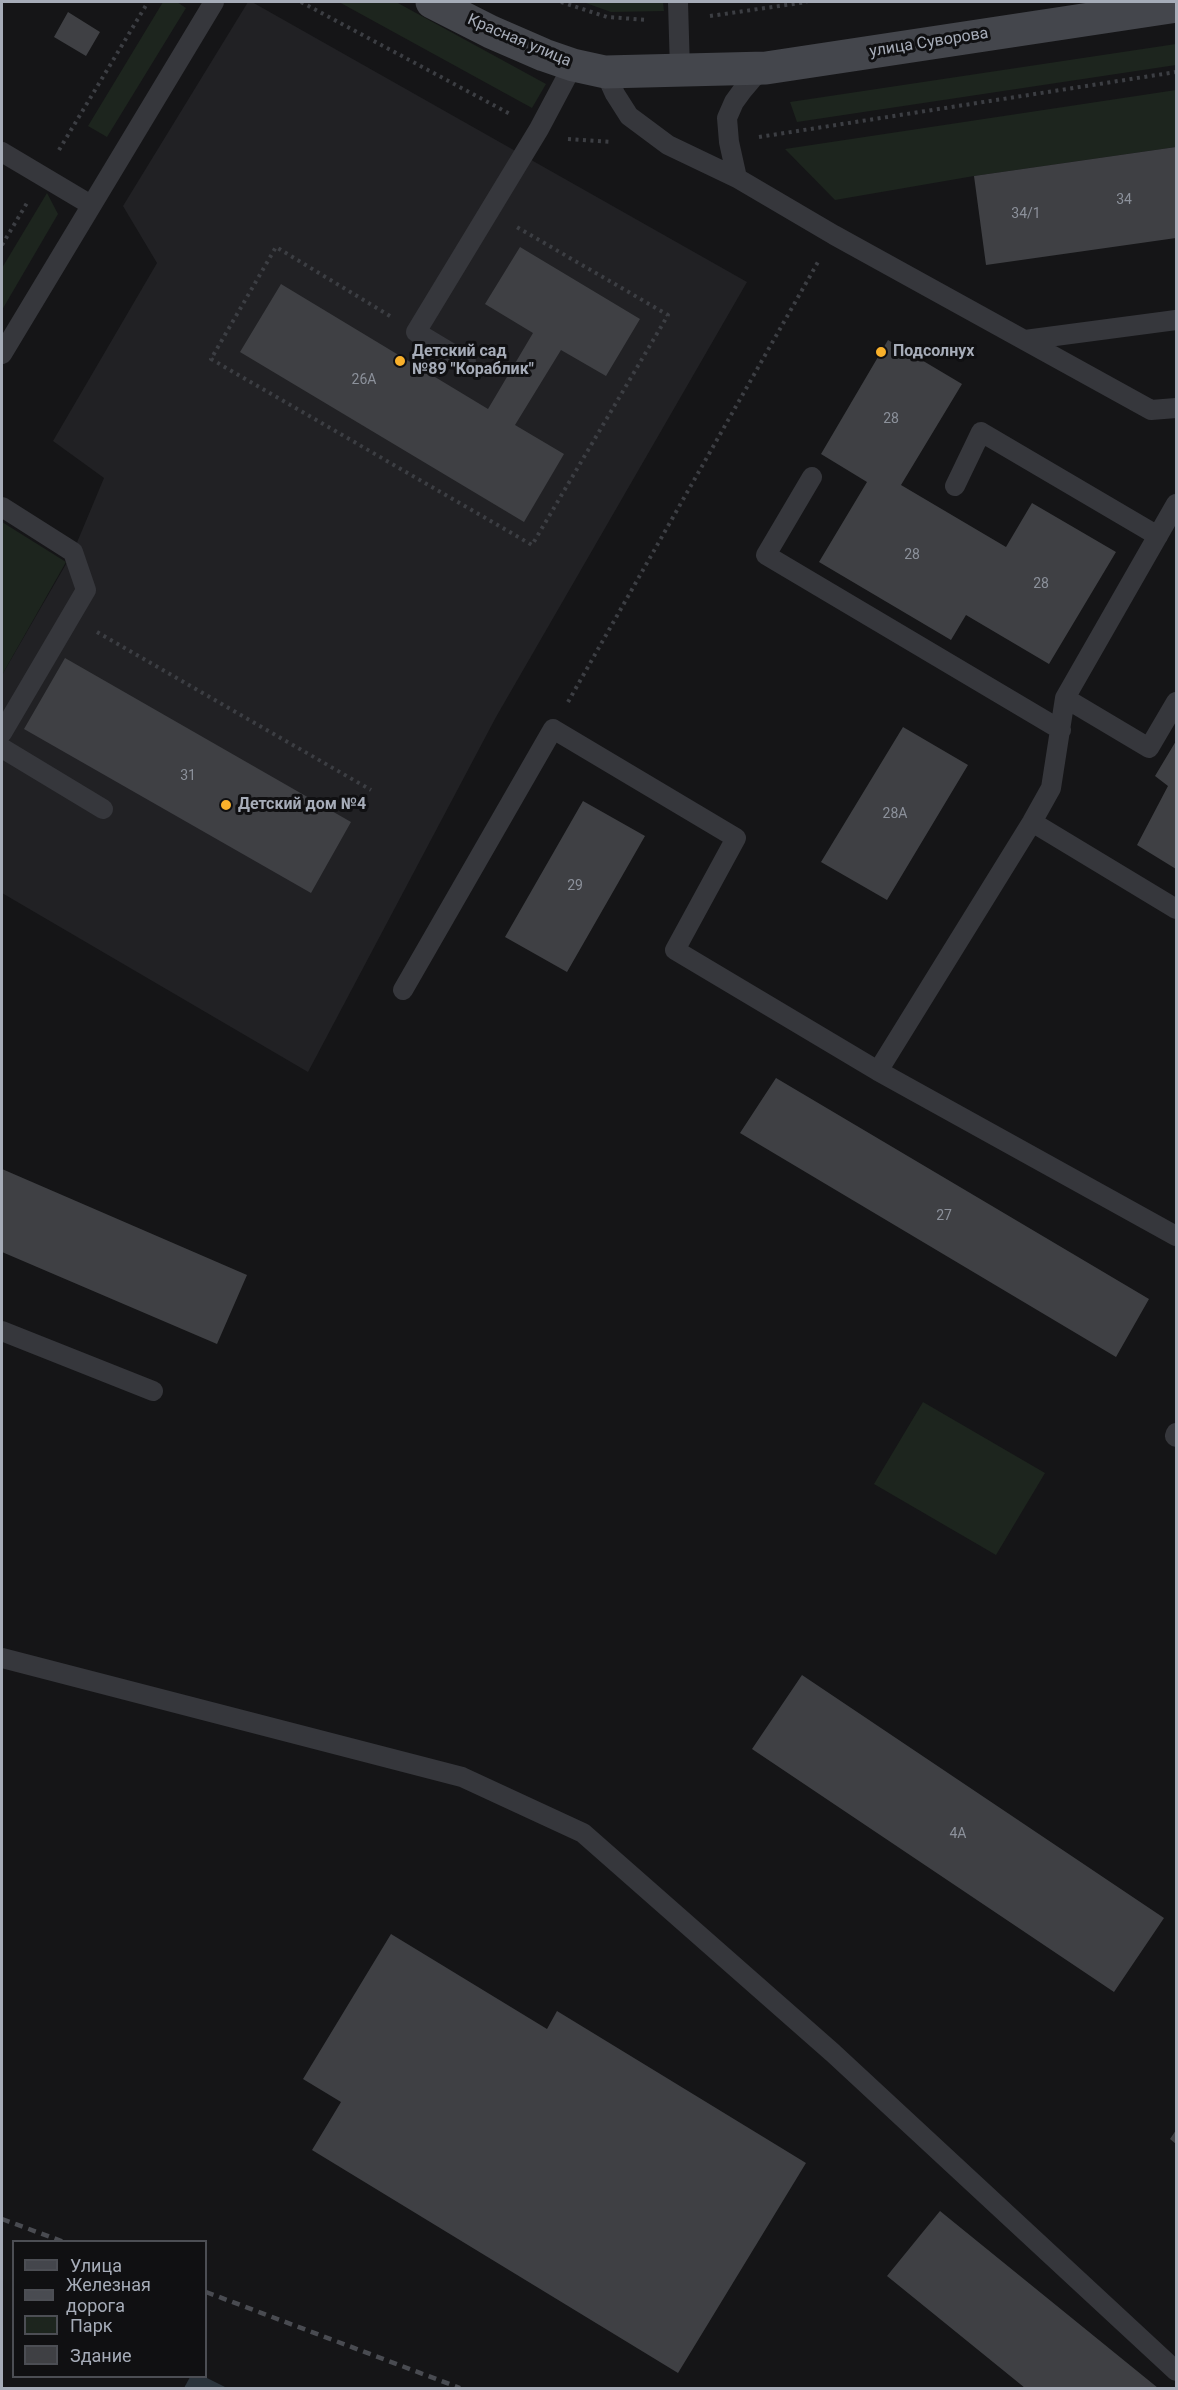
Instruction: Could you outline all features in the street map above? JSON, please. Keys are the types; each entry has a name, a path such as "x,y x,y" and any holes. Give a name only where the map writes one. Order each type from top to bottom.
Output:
{"main road":[{"name":"Красная улица","path":"432,2 491,32 573,65 605,72 680,71"},
{"name":"улица Суворова","path":"680,71 766,68 1176,6"}],"lane":[{"path":"678,2 680,71"},
{"path":"2,354 209,3"},
{"path":"466,362 416,332 529,147 573,65"},
{"path":"737,178 729,142 727,118 742,91 766,68"},
{"path":"605,72 629,116 668,145 737,178 834,235 1151,410 1176,408"},
{"path":"2,152 91,205"},
{"path":"1025,340 1176,320"},
{"path":"956,486 981,432 1158,536"},
{"path":"812,477 766,555 1061,730"},
{"path":"878,1071 1051,788 1065,698 1176,504"},
{"path":"2,507 73,552 86,590 2,733"},
{"path":"1065,698 1149,748 1176,702"},
{"path":"403,990 553,729 736,838 675,950 878,1071 1176,1236"},
{"path":"2,748 103,809"},
{"path":"1032,822 1176,909"},
{"path":"2,1331 153,1391"},
{"path":"2,1658 462,1777 582,1833 832,2053 1176,2371"}],"path":[{"path":"2,245 148,2"},
{"path":"553,729 834,235"},
{"path":"70,617 371,790"}],"shaded area":[{"name":"Детский сад №89 \"Кораблик\"","path":"248,2 252,2 747,282 496,717 308,1072 2,893 2,675 73,552 104,478 53,441 157,263 123,206"},
{"path":"189,2378 207,2378 227,2388 184,2388"}],"green space":[{"path":"163,2 177,2 186,8 107,137 88,126"},
{"path":"339,2 396,2 546,84 532,108"},
{"path":"583,2 663,2 664,11 611,12"},
{"path":"1176,44 1176,65 797,122 790,102"},
{"path":"1176,90 1176,147 974,176 835,200 785,149"},
{"path":"47,193 58,214 2,310 2,268"},
{"path":"2,522 66,562 2,675"},
{"path":"923,1402 1045,1473 996,1555 874,1484"}],"building":[{"path":"68,12 100,32 86,56 54,37"},
{"path":"1176,147 1176,238 986,265 974,176"},
{"path":"520,247 640,319 606,376 561,350 515,425 564,454 524,522 240,352 281,284 488,409 533,333 485,304"},
{"path":"888,340 962,384 901,485 1006,547 1032,503 1116,552 1049,664 966,615 951,640 819,562 867,482 821,454"},
{"path":"65,658 351,822 311,893 24,729"},
{"path":"903,727 968,765 887,900 821,862"},
{"path":"1176,741 1176,869 1137,845 1168,786 1155,776"},
{"path":"583,801 645,836 567,972 505,937"},
{"path":"776,1078 1149,1299 1116,1357 740,1133"},
{"path":"2,1169 247,1275 217,1344 2,1252"},
{"path":"802,1675 1164,1918 1114,1992 752,1749"},
{"path":"391,1934 547,2029 557,2011 806,2163 678,2373 312,2150 341,2102 303,2079"},
{"path":"1176,2130 1176,2144 1170,2139"},
{"path":"940,2211 1158,2388 1025,2388 887,2276"}],"railway":[{"path":"2,2219 59,2240"},
{"path":"207,2292 460,2388"}],"place":[{"name":"Подсолнух","path":"881,352"},
{"name":"Детский сад №89 \"Кораблик\"","path":"400,361"},
{"name":"Детский дом №4","path":"226,805"}]}
